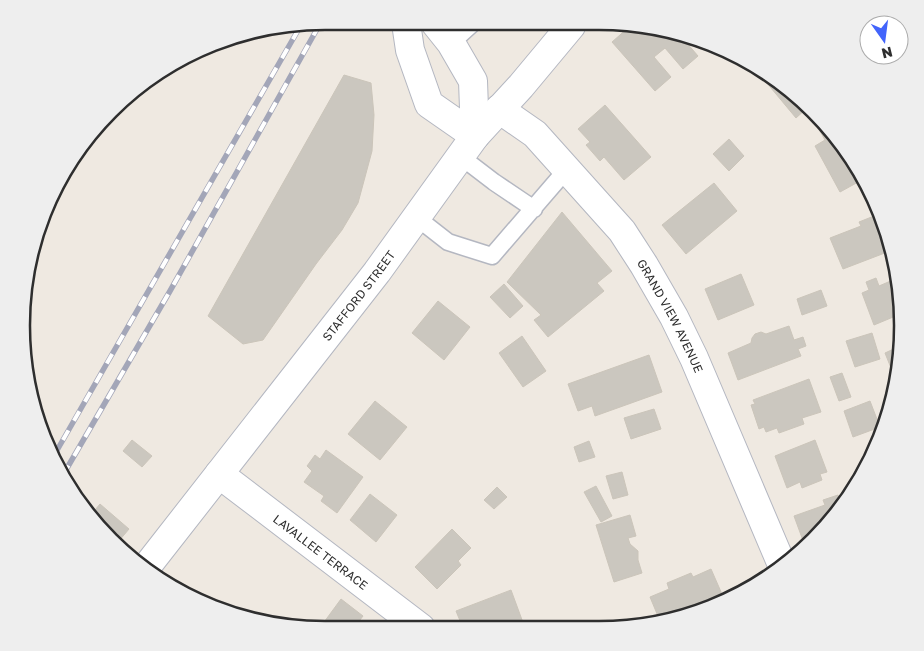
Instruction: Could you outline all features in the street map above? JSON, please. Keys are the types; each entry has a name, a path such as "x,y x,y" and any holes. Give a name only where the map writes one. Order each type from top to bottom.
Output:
{"main road":[{"path":"407,30 410,50 429,104 468,146"},
{"name":"STAFFORD STREET","path":"150,563 377,272 468,146 568,30"},
{"path":"443,33 473,81 468,146"},
{"name":"GRAND VIEW AVENUE","path":"499,109 535,134 622,231 674,317 698,366 779,559"},
{"name":"LAVALLEE TERRACE","path":"219,474 412,621"}],"lane":[{"path":"468,146 494,182 534,209"},
{"path":"416,217 448,242 492,256 567,169"}],"building":[{"path":"624,32 656,36 688,44 698,56 683,69 665,48 654,57 671,77 655,91 612,42"},
{"path":"344,75 371,83 374,115 372,151 358,203 342,230 263,340 243,344 208,316"},
{"path":"766,83 802,112 796,118"},
{"path":"605,105 651,157 624,180 604,157 600,161 586,145 590,142 578,129"},
{"path":"820,131 844,161 857,183 840,192 815,146 825,140"},
{"path":"729,139 744,156 729,171 713,154"},
{"path":"714,183 737,211 686,254 662,225"},
{"path":"562,212 612,271 597,283 604,291 548,337 534,320 541,315 507,282"},
{"path":"873,216 885,253 843,269 830,238 861,226 859,222"},
{"path":"741,274 754,305 718,320 705,289"},
{"path":"876,278 879,286 890,281 894,317 874,325 862,293 869,290 866,282"},
{"path":"504,284 523,306 510,318 490,297"},
{"path":"821,290 827,306 802,315 797,299"},
{"path":"438,301 470,327 444,360 412,333"},
{"path":"789,326 794,340 803,337 806,346 798,349 801,356 738,380 728,353 751,343 755,334 761,332 766,334"},
{"path":"872,333 880,359 855,367 846,341"},
{"path":"522,336 546,371 523,387 499,353"},
{"path":"893,350 891,367 885,353"},
{"path":"649,355 662,392 595,416 592,406 578,411 568,384"},
{"path":"842,373 851,397 839,401 830,377"},
{"path":"809,379 821,412 802,418 804,424 779,433 777,428 766,432 764,427 759,429 751,405 755,404 753,400"},
{"path":"375,401 407,427 380,460 348,434"},
{"path":"870,401 878,421 875,429 853,437 844,411"},
{"path":"654,409 661,429 631,439 624,418"},
{"path":"132,440 152,456 142,467 123,451"},
{"path":"815,440 827,472 820,474 822,480 802,488 800,482 787,488 775,456"},
{"path":"589,441 595,457 579,462 574,447"},
{"path":"326,450 363,477 337,513 321,501 324,496 304,482 312,471 307,466 315,455 320,459"},
{"path":"622,472 628,495 613,499 606,476"},
{"path":"596,486 612,516 601,522 584,492"},
{"path":"497,487 507,497 494,509 484,500"},
{"path":"370,494 397,515 376,542 350,520"},
{"path":"838,495 839,497 821,520 802,539 794,516 825,505 823,500"},
{"path":"100,504 129,529 121,538 95,510"},
{"path":"630,515 636,536 628,538 630,544 638,551 638,560 642,573 614,582 596,525"},
{"path":"452,529 471,548 458,561 461,565 437,589 415,567"},
{"path":"711,569 722,594 675,611 657,615 650,597 669,589 667,583 691,573 693,577"},
{"path":"511,590 522,621 460,621 456,611"},
{"path":"341,599 363,616 359,621 325,621"}],"railway":[{"path":"67,468 170,291 316,30"},
{"path":"57,450 297,32"}]}
